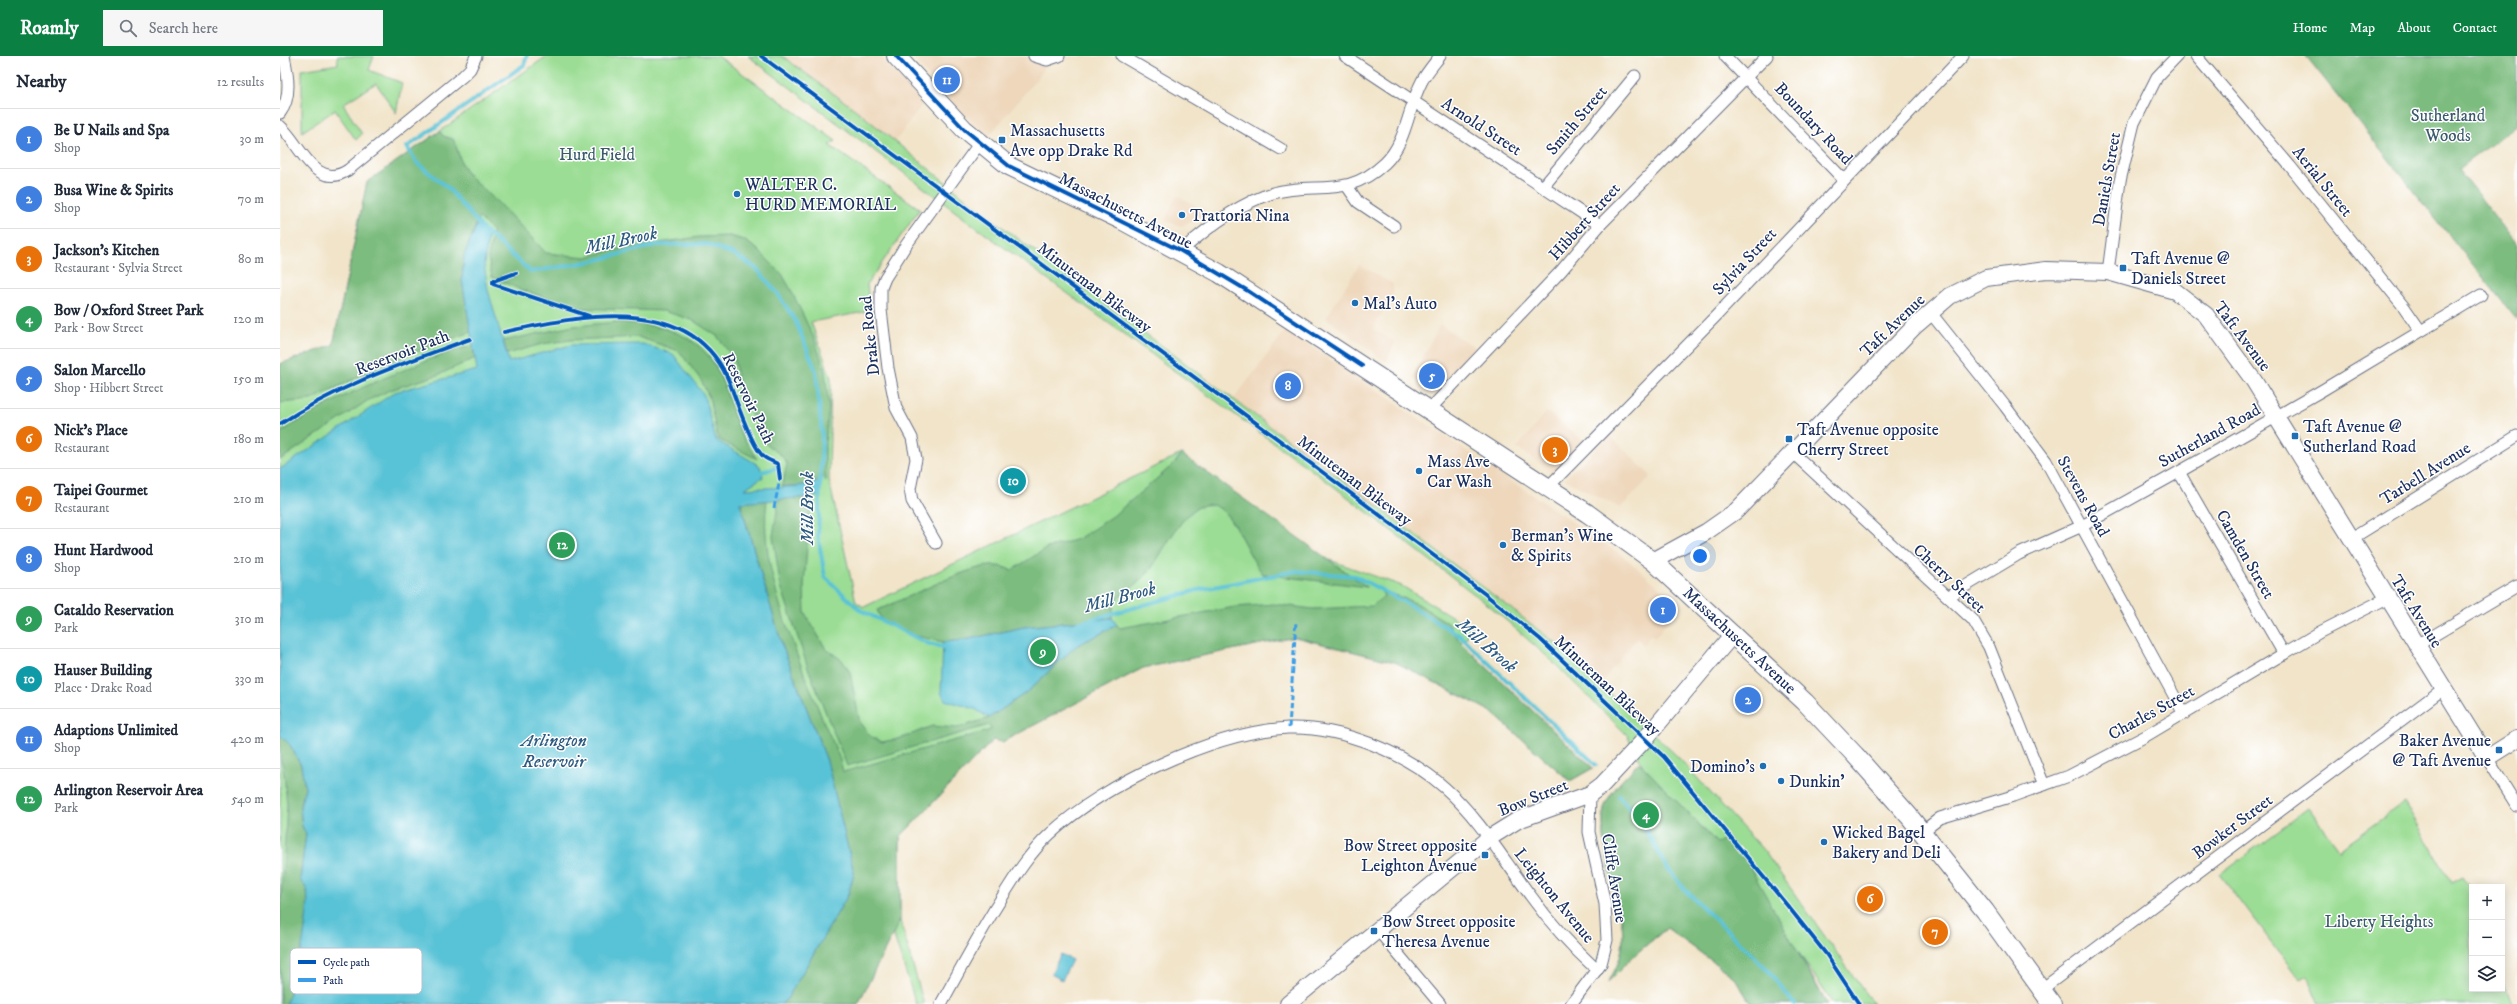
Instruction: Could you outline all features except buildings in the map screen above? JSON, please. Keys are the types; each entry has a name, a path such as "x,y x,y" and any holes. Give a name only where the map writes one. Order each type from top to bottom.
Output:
{"main road":[{"name":"Massachusetts Avenue","path":"896,56 980,144 1009,166 1181,251 1248,291 1548,487 1653,561 1733,634 1826,724 1922,832 1985,911 2052,1004"}],"street":[{"path":"280,113 286,105 288,95 284,56"},
{"path":"280,126 290,135 314,170 323,174 339,174 462,76 470,69 476,56"},
{"path":"1034,56 1047,60 1059,56"},
{"path":"1122,56 1281,149"},
{"name":"Arnold Street","path":"1345,56 1600,225"},
{"path":"1181,251 1214,224 1265,196 1279,191 1347,186 1361,181 1392,155 1422,80 1440,56"},
{"name":"Boundary Road","path":"1725,56 1747,77 1844,180"},
{"name":"Hibbert Street","path":"1430,410 1562,271 1600,225 1767,56"},
{"name":"Sylvia Street","path":"1548,487 1715,317 1963,56"},
{"name":"Daniels Street","path":"2108,272 2120,181 2134,123 2157,77 2177,56"},
{"name":"Aerial Street","path":"2196,56 2285,161 2404,307 2420,330"},
{"name":"Smith Street","path":"1543,187 1635,76"},
{"name":"Drake Road","path":"936,543 912,501 910,489 916,466 916,459 912,438 896,408 888,368 880,297 884,278 980,144"},
{"path":"1347,186 1358,202 1394,226"},
{"name":"Taft Avenue","path":"1653,561 1706,532 1736,511 1930,312 1950,296 1986,278 2046,270 2108,272 2175,291 2206,315 2254,381 2416,646 2517,806"},
{"name":"Sutherland Road","path":"1949,596 2019,554 2082,526 2179,472 2481,295"},
{"name":"Stevens Road","path":"1930,312 2005,406 2046,461 2184,714"},
{"name":"Tarbell Avenue","path":"2351,540 2517,436"},
{"name":"Cherry Street","path":"1792,452 1916,569 1949,596 1973,620 1984,637 2044,785"},
{"name":"Camden Street","path":"2179,472 2284,654"},
{"path":"2416,646 2517,586"},
{"name":"Charles Street","path":"1922,832 1940,818 2069,776 2184,714 2320,632 2387,598"},
{"name":"Bow Street","path":"1288,1004 1489,838 1518,820 1590,794 1602,785 1625,762 1733,634"},
{"name":"Bowker Street","path":"2042,989 2443,689"},
{"name":"Leighton Avenue","path":"941,1004 962,964 1016,873 1049,834 1095,799 1155,767 1225,739 1289,728 1347,735 1402,757 1445,788 1489,838 1568,944 1597,970"},
{"path":"2487,758 2517,739"},
{"name":"Cliffe Avenue","path":"1571,1004 1597,970 1607,940 1605,904 1589,832 1590,794"},
{"path":"1377,929 1440,1004"}],"shaded area":[{"path":"782,56 881,56 922,104 895,142"},
{"path":"912,56 1027,56 1042,65 1043,71 988,137 945,96"},
{"name":"Trattoria Nina","path":"1177,195 1207,212 1182,226 1164,221"},
{"path":"1359,265 1393,284 1393,295 1373,329 1395,342 1387,362 1326,318"},
{"path":"1440,325 1476,348 1435,393 1412,377"},
{"path":"1286,330 1628,560 1681,606 1654,638 1650,635 1643,645 1637,638 1600,684 1558,645 1234,399"},
{"path":"1547,412 1585,442 1553,473 1517,448"},
{"path":"1610,436 1651,476 1620,508 1564,479"}],"green space":[{"path":"337,56 374,56 369,70 402,83 396,113 376,83 343,104 362,134 356,140 335,110 302,132 302,70 338,64"},
{"name":"Hurd Field","path":"547,56 718,56 836,141 829,145 920,209 867,284 870,311 811,322 831,378 829,480 856,602 864,607 1181,454 1327,559 1402,586 1474,630 1460,643 1593,768 1570,781 1490,711 1395,662 1295,637 1143,668 1002,742 993,740 900,837 900,920 924,1004 916,1004 893,933 858,1004 280,1004 280,364 333,345 367,182"},
{"path":"748,56 782,56 856,110 985,214 1417,536 1558,645 1678,757 1764,851 1873,1004 1833,1004 1799,953 1827,1004 1751,1004 1735,978 1667,928 1638,952 1607,983 1618,962 1622,948 1623,932 1608,862 1603,827 1603,813 1609,797 1617,787 1639,762 1643,766 1627,735 1550,659 1491,607 1328,482 980,230"},
{"name":"Sutherland Woods","path":"2306,56 2517,56 2517,124 2458,169 2517,245 2517,320"},
{"path":"440,131 443,136 453,139 462,165 469,176 504,208 546,253 586,257 612,250 699,237 730,236 744,240 757,249 782,274 791,290 814,338 825,371 829,407 825,445 826,481 821,475 816,481 800,486 782,486 787,464 782,456 766,444 739,387 734,359 717,336 692,320 664,311 576,308 519,289 492,277 488,258 493,232 479,217 464,256 462,280 471,332 391,361 311,400 280,403 280,364 333,345 367,182"},
{"path":"618,322 647,325 674,332 686,337 698,345 708,355 716,367 742,434 757,459 718,439 709,397 701,380 679,351 638,337 571,340 542,344 507,354 503,341 573,326"},
{"path":"473,346 475,358 438,375 390,390 367,401 280,460 280,433 310,414 357,390 390,376 439,356"},
{"path":"1181,454 1367,587 1263,574 1257,567 1230,519 1224,512 1212,505 1201,506 1190,514 1180,525 1147,574 1136,585 1114,601 1112,618 1024,627 965,640 943,642 908,634 883,623 877,610 938,583 986,566 999,566 1012,570 1047,548 1078,539 1113,516 1175,463"},
{"path":"811,497 804,585 805,613 826,649 842,660 850,672 860,723 870,736 882,742 902,738 932,726 957,728 989,718 1027,692 1076,646 1117,625 1120,628 1235,607 1274,604 1313,609 1372,606 1384,596 1380,589 1418,604 1448,623 1460,642 1593,768 1570,781 1490,711 1395,662 1295,637 1143,668 1002,742 993,740 900,837 900,920 858,1004 781,1004 787,999 848,895 854,873 827,761 782,645 740,502 767,500 766,526 768,553 782,611 791,640 822,718 837,751 843,772 991,730 989,725 847,766 808,668 780,583 773,536 779,499"},
{"path":"280,735 290,745 301,765 305,788 300,807 302,826 306,834 300,880 307,890 308,900 302,948 290,948 290,992 285,1004 280,1004 280,920 287,804 283,765 280,759"},
{"path":"1639,762 1717,843 1728,838 1744,857 1827,1004 1751,1004 1735,978 1667,928 1638,952 1607,983 1618,962 1622,948 1623,932 1608,862 1603,827 1603,813 1609,797"},
{"name":"Liberty Heights","path":"2404,803 2452,882 2463,876 2469,885 2469,992 2505,992 2505,985 2512,1004 2319,1004 2307,976 2300,980 2220,874 2308,808 2339,849"}],"water":[{"name":"Arlington Reservoir","path":"478,222 489,233 484,264 488,290 509,362 571,345 643,344 673,354 704,395 716,440 760,466 763,477 744,489 793,487 821,481 820,496 740,503 782,645 827,761 854,873 848,895 787,999 781,1004 285,1004 290,992 290,994 422,994 422,948 302,948 308,900 307,890 300,880 306,834 302,826 300,807 305,788 301,765 290,745 280,735 280,469 395,392 477,370 462,280 464,256"},
{"path":"1112,618 1117,625 1076,646 1027,692 989,718 975,709 945,700 941,692 943,642 965,640 1024,627"},
{"path":"1061,954 1072,960 1062,980 1051,974"}],"waterway":[{"name":"Mill Brook","path":"527,56 524,65 407,147 417,163 448,188 482,228 531,272 593,261 656,245 706,244 734,254 757,269 778,294 796,322 816,371 822,436 818,536 825,577 860,610 929,644 948,648"},
{"path":"761,472 776,468"},
{"name":"Mill Brook","path":"1078,623 1198,590 1296,571 1355,576 1404,602 1459,635 1596,765"},
{"path":"1619,796 1642,823 1668,869 1686,891 1769,971 1794,1004"}],"marked path":[{"path":"774,508 780,479"},
{"path":"1289,728 1296,621"}],"cycle path":[{"name":"Minuteman Bikeway","path":"761,56 1321,471 1485,594 1540,639 1664,757 1826,954 1859,1004"},
{"path":"896,56 964,129 1009,166 1181,251 1248,291 1362,366"},
{"path":"516,273 493,281 493,284 589,316"},
{"name":"Reservoir Path","path":"504,332 569,320 603,317 636,317 667,324 695,337 717,359 733,392 746,427 755,445 764,457 778,464 780,479"},
{"name":"Reservoir Path","path":"280,424 302,410 348,386 470,339"}],"place":[{"name":"Adaptions Unlimited","path":"947,80"},
{"name":"Massachusetts Ave opp Drake Rd","path":"1002,140"},
{"name":"WALTER C. HURD MEMORIAL","path":"737,194"},
{"name":"Trattoria Nina","path":"1182,215"},
{"name":"Taft Avenue @ Daniels Street","path":"2123,268"},
{"name":"Mal's Auto","path":"1355,303"},
{"name":"Salon Marcello","path":"1432,376"},
{"name":"Hunt Hardwood","path":"1288,386"},
{"name":"Taft Avenue @ Sutherland Road","path":"2295,436"},
{"name":"Taft Avenue opposite Cherry Street","path":"1789,439"},
{"name":"Jackson's Kitchen","path":"1555,450"},
{"name":"Mass Ave Car Wash","path":"1419,471"},
{"name":"Hauser Building","path":"1013,481"},
{"name":"Arlington Reservoir Area","path":"562,545"},
{"name":"Berman's Wine & Spirits","path":"1503,545"},
{"name":"Be U Nails and Spa","path":"1663,610"},
{"name":"Cataldo Reservation","path":"1043,652"},
{"name":"Busa Wine & Spirits","path":"1748,700"},
{"name":"Baker Avenue @ Taft Avenue","path":"2499,750"},
{"name":"Domino's","path":"1763,766"},
{"name":"Dunkin'","path":"1781,781"},
{"name":"Bow / Oxford Street Park","path":"1646,815"},
{"name":"Wicked Bagel Bakery and Deli","path":"1824,842"},
{"name":"Bow Street opposite Leighton Avenue","path":"1485,855"},
{"name":"Nick's Place","path":"1870,899"},
{"name":"Bow Street opposite Theresa Avenue","path":"1374,931"},
{"name":"Taipei Gourmet","path":"1935,932"}]}
